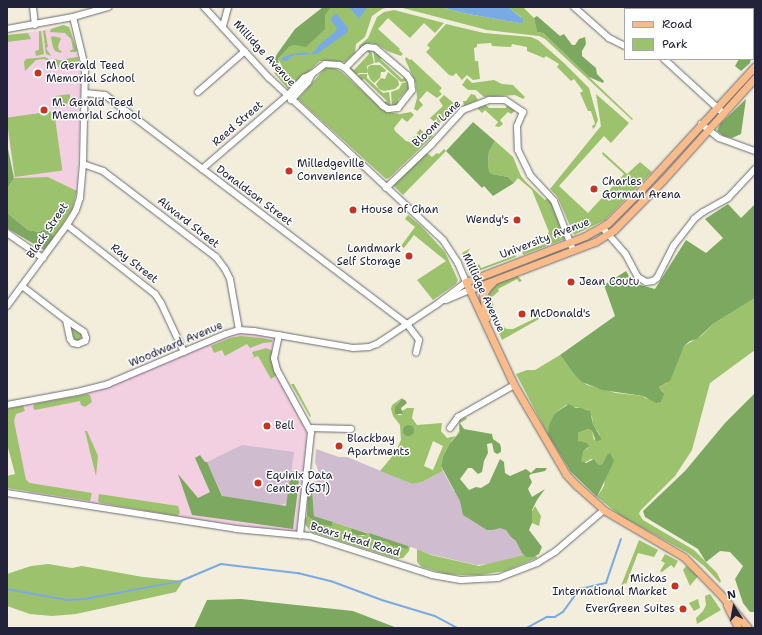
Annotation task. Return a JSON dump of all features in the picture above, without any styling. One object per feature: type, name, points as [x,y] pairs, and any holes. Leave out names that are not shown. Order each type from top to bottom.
[{"type":"main road","name":"University Avenue","points":[[466,282],[570,242],[602,227],[622,211],[755,66]]},
{"type":"main road","name":"University Avenue","points":[[469,290],[608,235],[624,221],[755,78]]},
{"type":"main road","points":[[492,339],[484,311],[483,298],[487,288],[497,279]]},
{"type":"main road","name":"Millidge Avenue","points":[[466,282],[514,385],[562,470],[576,486],[604,510],[684,557],[722,596],[748,628]]},
{"type":"main road","name":"Millidge Avenue","points":[[722,596],[738,628]]},
{"type":"street","points":[[32,7],[35,25]]},
{"type":"street","points":[[7,29],[73,17],[109,7]]},
{"type":"street","name":"Millidge Avenue","points":[[204,7],[289,98],[443,240],[458,263],[466,282]]},
{"type":"street","points":[[223,26],[228,7]]},
{"type":"street","points":[[574,7],[609,38],[624,46]]},
{"type":"street","name":"Black Street","points":[[8,306],[67,225],[79,204],[83,164],[85,61],[73,17]]},
{"type":"street","points":[[367,47],[375,48],[410,78],[412,90],[400,106],[395,109],[385,108],[345,68],[367,47]]},
{"type":"street","points":[[198,92],[245,51]]},
{"type":"street","points":[[665,60],[723,113]]},
{"type":"street","name":"Reed Street","points":[[202,169],[289,98],[304,78],[325,64],[339,65],[345,68]]},
{"type":"street","name":"Donaldson Street","points":[[85,93],[96,93],[105,96],[407,324],[419,340],[416,353]]},
{"type":"street","name":"Bloom Lane","points":[[386,188],[431,145],[463,110],[489,100],[505,100],[523,112],[518,126],[518,150],[530,175],[554,201],[573,250]]},
{"type":"street","points":[[701,124],[723,139],[755,151]]},
{"type":"street","name":"Alward Street","points":[[83,164],[103,171],[216,257],[230,279],[239,330]]},
{"type":"street","points":[[602,227],[625,253],[638,277],[646,282],[653,282],[657,278],[674,245],[694,219],[703,212],[725,201],[755,169]]},
{"type":"street","name":"Ray Street","points":[[67,225],[155,294],[184,352]]},
{"type":"street","points":[[7,233],[43,258]]},
{"type":"street","name":"Woodward Avenue","points":[[7,405],[77,392],[108,384],[226,334],[239,330],[362,348],[377,344],[438,304],[466,282]]},
{"type":"street","points":[[22,286],[66,320]]},
{"type":"street","name":"Woodward Avenue","points":[[438,304],[469,290]]},
{"type":"street","points":[[279,335],[275,364],[310,428],[311,437],[300,535]]},
{"type":"street","points":[[450,428],[458,417],[514,385]]},
{"type":"street","points":[[310,428],[351,428]]},
{"type":"street","name":"Boars Head Road","points":[[7,493],[236,529],[300,535],[334,542],[432,575],[461,580],[484,580],[509,575],[537,563],[556,551],[604,510]]},
{"type":"shaded area","name":"M. Gerald Teed Memorial School","points":[[65,25],[69,27],[80,65],[81,92],[77,191],[48,177],[14,178],[7,129],[7,35],[39,31]]},
{"type":"shaded area","points":[[233,331],[279,335],[275,364],[310,428],[300,535],[249,531],[29,496],[10,405],[93,389]]},
{"type":"shaded area","points":[[242,445],[294,452],[287,503],[233,518],[207,462]]},
{"type":"shaded area","points":[[316,449],[339,457],[347,457],[413,484],[422,482],[443,471],[454,491],[480,493],[529,554],[491,564],[476,565],[429,554],[314,516],[312,482],[317,481],[318,470],[315,462]]},
{"type":"green space","points":[[323,7],[331,7],[325,15],[325,29],[306,47],[295,45],[289,47],[278,59],[279,63],[274,67],[272,66],[277,54],[295,29]]},
{"type":"green space","points":[[331,7],[389,7],[382,9],[372,16],[365,37],[356,44],[355,53],[345,62],[320,61],[291,89],[287,88],[274,73],[282,66],[278,59],[289,47],[295,45]]},
{"type":"green space","points":[[399,7],[441,7],[463,13],[519,23],[521,17],[508,7],[523,7],[534,18],[537,32],[543,33],[633,119],[632,120],[545,39],[539,36],[487,30]]},
{"type":"green space","points":[[701,7],[747,7],[747,8]]},
{"type":"green space","points":[[394,10],[444,23],[435,33],[424,23],[410,38],[388,18],[378,29],[400,49],[399,50],[403,54],[401,56],[371,43],[359,49],[359,46],[368,38],[377,17],[384,12]]},
{"type":"green space","points":[[537,16],[560,36],[564,34],[572,45],[575,45],[579,39],[585,37],[586,44],[582,51],[582,56],[596,68],[597,74],[604,81],[603,83],[589,77],[543,33],[537,32],[534,18]]},
{"type":"green space","points":[[446,24],[484,33],[531,37],[538,40],[589,88],[598,120],[595,127],[593,129],[592,126],[595,124],[591,111],[588,111],[580,93],[583,91],[574,79],[571,81],[557,67],[559,64],[546,56],[544,58],[527,51],[527,47],[512,44],[511,47],[492,46],[491,43],[477,44],[477,47],[474,48],[475,61],[478,61],[480,79],[473,80],[467,75],[462,80],[456,73],[453,76],[449,75],[426,52],[430,48],[427,45]]},
{"type":"green space","points":[[63,25],[69,27],[77,50],[76,52],[70,52],[70,49],[71,51],[73,49],[71,39],[65,33],[50,32],[51,29]]},
{"type":"green space","points":[[45,30],[48,47],[46,48],[51,56],[46,54],[43,31]]},
{"type":"green space","points":[[39,31],[41,31],[44,54],[36,56],[35,51],[39,50]]},
{"type":"green space","points":[[28,33],[31,39],[7,42],[7,35]]},
{"type":"green space","points":[[52,36],[61,38],[58,46],[59,50],[61,51],[62,49],[61,53],[55,51],[51,38]]},
{"type":"green space","points":[[371,49],[374,63],[367,66],[367,73],[359,73],[355,76],[350,69],[351,68],[354,70],[369,54],[367,50]]},
{"type":"green space","points":[[373,50],[384,56],[380,59],[402,79],[407,77],[408,81],[401,82],[379,62],[375,63]]},
{"type":"green space","points":[[45,57],[52,61],[56,68],[54,68],[50,61],[43,59],[36,60],[25,71],[24,62],[26,59]]},
{"type":"green space","points":[[78,57],[79,65],[59,68],[54,59],[64,61],[65,59]]},
{"type":"green space","points":[[406,57],[410,60],[411,59],[442,88],[439,91],[442,94],[437,98],[427,91],[419,100],[423,105],[417,111],[414,109],[417,98],[416,84],[405,59]]},
{"type":"green space","points":[[738,60],[751,60],[750,63],[741,71],[735,66]]},
{"type":"green space","points":[[371,65],[380,65],[386,70],[385,72],[381,72],[380,78],[374,83],[370,79],[367,71],[368,67]]},
{"type":"green space","points":[[325,68],[334,68],[342,72],[384,111],[400,114],[411,112],[414,115],[407,122],[402,118],[394,128],[395,131],[406,141],[410,142],[420,129],[428,136],[430,133],[433,136],[389,178],[386,179],[298,99]]},
{"type":"green space","points":[[388,72],[398,80],[399,85],[395,89],[384,91],[379,89],[376,84],[381,78],[385,79]]},
{"type":"green space","points":[[360,74],[367,74],[367,78],[383,93],[389,92],[391,107],[383,103],[387,101],[364,79],[360,81],[356,77]]},
{"type":"green space","points":[[467,78],[472,83],[494,80],[502,84],[513,85],[525,97],[523,99],[515,95],[484,97],[476,90],[468,90],[462,85]]},
{"type":"green space","points":[[409,82],[409,88],[398,100],[398,103],[392,107],[391,92],[399,89],[402,83]]},
{"type":"green space","points":[[70,94],[70,101],[65,105],[56,108],[53,99],[55,96]]},
{"type":"green space","points":[[471,94],[475,95],[478,100],[464,106],[463,101],[466,101]]},
{"type":"green space","points":[[596,94],[629,123],[611,143],[604,136],[559,186],[588,213],[624,174],[602,154],[603,152],[627,174],[640,162],[652,172],[605,220],[574,235],[557,196],[550,189],[601,126]]},
{"type":"green space","points":[[444,95],[456,105],[438,125],[430,118],[443,106],[439,100]]},
{"type":"green space","points":[[746,99],[741,134],[732,138],[724,136],[717,131],[720,124]]},
{"type":"green space","points":[[507,104],[515,111],[511,114],[508,112],[500,120],[503,124],[499,127],[495,126],[498,122],[485,110],[482,113],[478,109],[478,106],[486,105],[489,108],[506,108]]},
{"type":"green space","points":[[54,111],[62,170],[15,177],[7,118]]},
{"type":"green space","points":[[473,122],[495,141],[489,151],[489,171],[492,174],[508,177],[514,183],[493,196],[484,186],[482,188],[446,151]]},
{"type":"green space","points":[[495,141],[513,157],[521,176],[526,182],[545,200],[549,198],[551,200],[565,239],[523,255],[522,248],[526,251],[547,243],[548,241],[545,238],[549,232],[532,190],[518,178],[514,183],[508,177],[492,174],[489,171],[489,151]]},
{"type":"green space","points":[[7,144],[14,178],[7,189]]},
{"type":"green space","points":[[444,149],[446,151],[403,195],[393,185],[404,172],[427,153],[432,157],[437,153],[439,154]]},
{"type":"green space","points":[[48,177],[77,191],[72,210],[54,237],[47,228],[39,232],[28,230],[7,213],[7,189],[14,178]]},
{"type":"green space","points":[[728,204],[741,218],[755,204],[755,298],[713,324],[697,339],[690,341],[684,346],[670,381],[659,387],[664,394],[661,402],[656,403],[643,396],[602,390],[582,382],[573,373],[560,355],[615,316],[604,285],[626,271],[633,283],[655,289],[686,240],[706,253],[723,238],[705,219]]},
{"type":"green space","points":[[7,213],[28,230],[39,232],[47,228],[54,237],[44,250],[7,228]]},
{"type":"green space","points":[[408,215],[421,226],[445,252],[458,280],[456,284],[433,300],[417,280],[446,261],[414,235],[404,248],[401,246],[415,227],[405,219]]},
{"type":"green space","points":[[471,248],[468,251],[476,266],[479,264],[481,268],[513,256],[513,251],[516,257],[473,273],[470,271],[462,253]]},
{"type":"green space","points":[[562,248],[562,251],[538,260],[529,261]]},
{"type":"green space","points":[[516,274],[522,281],[519,282],[517,279],[498,289],[499,291],[491,298],[500,325],[507,329],[513,329],[538,317],[539,319],[502,340],[486,305],[485,296],[491,285]]},
{"type":"green space","points":[[755,298],[755,350],[710,383],[692,450],[675,476],[640,511],[639,514],[643,520],[694,550],[717,573],[721,581],[720,583],[705,567],[688,553],[621,516],[597,497],[604,486],[607,455],[602,464],[599,465],[595,460],[591,459],[584,463],[581,461],[583,452],[588,448],[587,443],[580,443],[577,439],[578,433],[588,429],[592,431],[594,440],[600,435],[593,424],[592,417],[588,410],[566,405],[555,413],[548,435],[516,374],[527,370],[535,370],[560,355],[573,373],[587,385],[616,393],[643,396],[645,398],[661,402],[663,392],[659,387],[667,383],[684,346],[701,336],[713,324]]},
{"type":"green space","points":[[70,325],[82,334],[80,340],[76,341],[74,338]]},
{"type":"green space","points":[[241,336],[272,340],[273,342],[263,343],[250,348],[247,344],[225,356],[222,350],[214,353],[211,346],[230,338]]},
{"type":"green space","points":[[266,348],[273,351],[277,375],[271,379],[258,356],[248,360],[254,357],[252,352]]},
{"type":"green space","points":[[291,384],[294,384],[311,416],[310,417]]},
{"type":"green space","points":[[755,393],[755,612],[750,612],[743,603],[735,579],[743,566],[730,552],[720,551],[706,562],[698,549],[645,517],[643,511],[685,471],[725,423]]},
{"type":"green space","points":[[88,394],[90,395],[92,402],[85,407],[81,405],[80,401],[35,410],[33,408],[34,404]]},
{"type":"green space","points":[[402,398],[403,399],[398,403],[398,415],[402,415],[402,411],[407,408],[414,408],[412,418],[417,425],[442,423],[441,431],[447,438],[456,436],[451,441],[443,456],[441,466],[443,471],[422,482],[413,484],[380,471],[395,453],[401,440],[400,425],[393,416],[391,409],[392,405]],"holes":[[[433,441],[443,446],[433,470],[424,466]]]},
{"type":"green space","points":[[402,399],[407,403],[401,408],[403,414],[395,414],[395,407]]},
{"type":"green space","points":[[569,404],[576,408],[590,411],[593,424],[601,438],[601,440],[596,441],[592,431],[588,429],[578,433],[578,441],[587,443],[589,446],[583,452],[581,461],[586,463],[594,459],[599,465],[602,464],[607,455],[610,453],[614,461],[597,497],[571,472],[548,435],[549,425],[555,413]]},
{"type":"green space","points":[[23,406],[25,411],[16,414],[14,421],[26,480],[30,483],[92,493],[90,501],[7,488],[7,476],[15,474],[7,444],[7,409]]},
{"type":"green space","points":[[465,417],[467,419],[460,423],[460,432],[456,436],[459,431],[459,421]]},
{"type":"green space","points":[[460,423],[464,429],[492,434],[493,439],[500,444],[501,448],[501,452],[497,454],[494,452],[492,443],[487,444],[488,453],[484,461],[482,472],[478,474],[472,468],[468,468],[460,479],[469,490],[476,487],[481,488],[489,483],[500,459],[504,462],[505,473],[510,476],[526,469],[531,473],[536,468],[547,468],[545,471],[531,474],[529,476],[532,482],[528,489],[532,497],[545,489],[532,510],[532,523],[529,530],[542,547],[539,554],[533,557],[526,557],[522,553],[516,541],[506,530],[500,528],[487,530],[463,515],[460,501],[441,466],[443,456],[450,443],[460,432]]},
{"type":"green space","points":[[406,425],[410,425],[412,426],[412,434],[406,435],[403,432],[403,428]]},
{"type":"green space","points":[[85,431],[87,431],[98,456],[96,476]]},
{"type":"green space","points":[[200,455],[205,462],[207,462],[222,496],[286,506],[291,471],[300,472],[293,529],[192,515],[178,474],[198,498],[210,492],[195,458]]},
{"type":"green space","points":[[312,488],[314,516],[333,522],[332,526],[318,524],[307,516],[308,489]]},
{"type":"green space","points":[[99,494],[178,506],[180,513],[177,516],[101,503],[98,501]]},
{"type":"green space","points":[[535,506],[541,516],[539,526],[532,523],[531,513]]},
{"type":"green space","points":[[307,516],[318,524],[333,524],[333,522],[351,528],[358,535],[364,536],[366,533],[369,533],[371,539],[387,542],[392,546],[406,549],[410,546],[409,551],[403,558],[397,559],[311,532],[304,520]]},
{"type":"green space","points":[[351,528],[366,533],[366,535],[357,535],[352,533]]},
{"type":"green space","points":[[369,533],[408,546],[408,548],[406,549],[392,546],[387,542],[371,539]]},
{"type":"green space","points":[[639,540],[658,550],[654,557],[638,553],[626,584],[624,583],[619,597],[617,596]]},
{"type":"green space","points":[[417,549],[431,555],[479,566],[524,555],[526,557],[536,555],[537,558],[505,571],[480,575],[446,574],[422,567],[417,562]]},
{"type":"green space","points":[[665,554],[678,561],[674,568],[671,565],[662,572],[660,571],[665,563],[661,561]]},
{"type":"green space","points":[[48,564],[72,568],[82,566],[143,577],[183,581],[176,592],[76,614],[52,616],[30,614],[7,606],[7,574],[31,566]]},
{"type":"green space","points":[[686,566],[698,576],[690,586],[683,570]]},
{"type":"green space","points":[[710,594],[721,610],[697,624],[696,618],[703,611],[706,605],[705,596]]},
{"type":"green space","points":[[241,599],[353,611],[397,628],[194,628],[207,600]]},
{"type":"green space","points":[[698,599],[700,608],[694,611],[689,603]]},
{"type":"water","points":[[349,7],[367,7],[359,19]]},
{"type":"water","points":[[441,7],[508,7],[523,19],[523,22],[519,23],[463,13]]},
{"type":"water","points":[[337,14],[348,28],[348,32],[317,54],[294,55],[286,61],[283,61],[282,58],[291,54],[307,52],[310,54],[315,51],[319,45],[336,31],[337,28],[330,19]]},
{"type":"waterway","points":[[527,628],[547,617],[555,617],[563,612],[580,589],[606,583],[621,539]]},
{"type":"waterway","points":[[7,589],[67,600],[85,599],[181,581],[221,564],[298,573],[331,581],[382,600],[435,616],[458,628]]},
{"type":"place","name":"M Gerald Teed Memorial School","points":[[38,73]]},
{"type":"place","name":"M. Gerald Teed Memorial School","points":[[44,110]]},
{"type":"place","name":"Milledgeville Convenience","points":[[289,171]]},
{"type":"place","name":"Charles Gorman Arena","points":[[594,189]]},
{"type":"place","name":"House of Chan","points":[[353,210]]},
{"type":"place","name":"Wendy's","points":[[517,220]]},
{"type":"place","name":"Landmark Self Storage","points":[[409,256]]},
{"type":"place","name":"Jean Coutu","points":[[571,282]]},
{"type":"place","name":"McDonald's","points":[[522,314]]},
{"type":"place","name":"Bell","points":[[267,426]]},
{"type":"place","name":"Blackbay Apartments","points":[[339,446]]},
{"type":"place","name":"Equinix Data Center (SJ1)","points":[[258,483]]},
{"type":"place","name":"Mickas International Market","points":[[675,586]]},
{"type":"place","name":"EverGreen Suites","points":[[683,609]]}]
